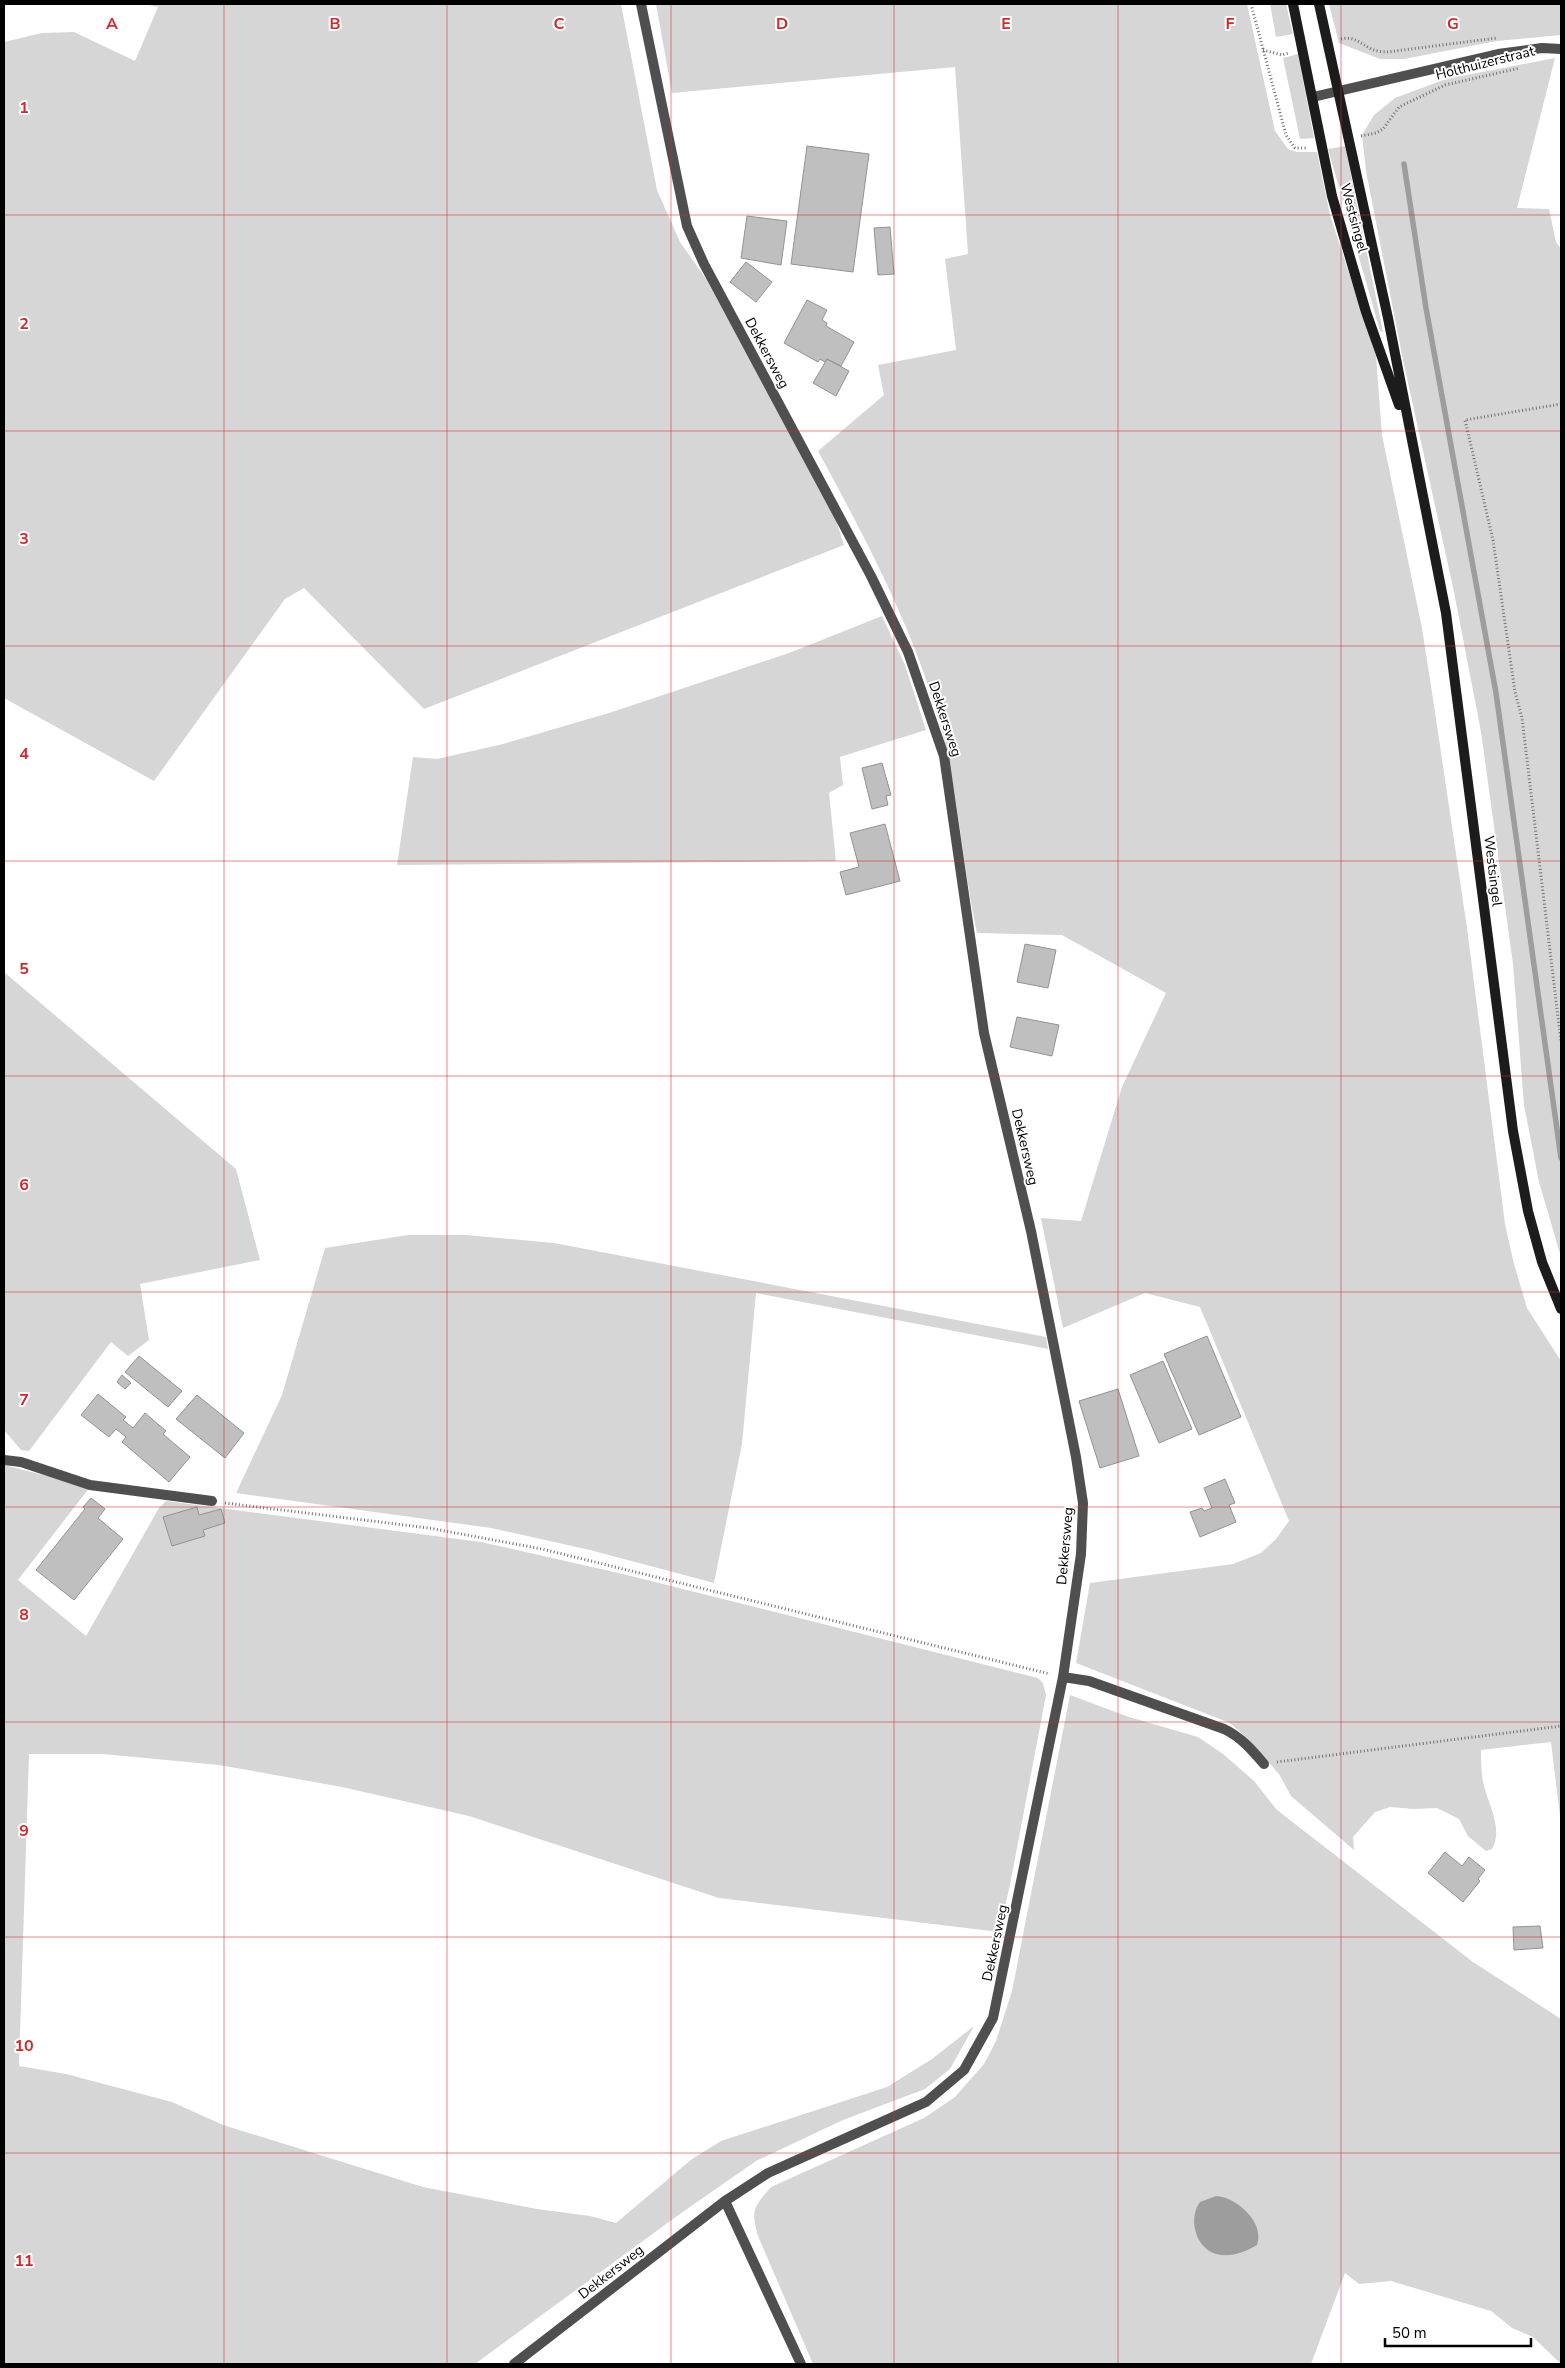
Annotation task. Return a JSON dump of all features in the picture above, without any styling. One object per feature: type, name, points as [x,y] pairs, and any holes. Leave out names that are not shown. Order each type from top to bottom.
[{"type":"main road","name":"Westsingel","points":[[1293,4],[1332,196],[1366,312],[1410,434]]},
{"type":"main road","name":"Westsingel","points":[[1319,4],[1340,90],[1388,318],[1446,613],[1513,1131],[1528,1211],[1542,1262],[1561,1309]]},
{"type":"street","name":"Dekkersweg","points":[[514,2364],[725,2201],[768,2173],[926,2102],[964,2070],[993,2018],[1063,1677],[1081,1554],[1083,1503],[1031,1232],[984,1033],[944,756],[908,652],[871,576],[704,264],[687,226],[641,4]]},
{"type":"street","name":"Holthuizerstraat","points":[[1313,97],[1498,54],[1542,48],[1561,49]]},
{"type":"street","points":[[4,1460],[21,1462],[90,1485],[212,1501]]},
{"type":"street","points":[[1063,1677],[1090,1681],[1224,1729],[1234,1734],[1247,1745],[1264,1764]]},
{"type":"street","points":[[725,2201],[801,2364]]},
{"type":"path","points":[[1251,4],[1286,135],[1295,148],[1322,145]]},
{"type":"path","name":"Holthuizerstraat","points":[[1328,42],[1348,37],[1362,42],[1373,50],[1388,52],[1493,37],[1503,39]]},
{"type":"path","points":[[1263,50],[1282,55],[1302,49]]},
{"type":"path","name":"Holthuizerstraat","points":[[1350,139],[1376,133],[1383,129],[1399,107],[1445,85],[1529,66]]},
{"type":"path","points":[[1561,404],[1465,420],[1493,540],[1515,692],[1522,718],[1561,1042]]},
{"type":"path","points":[[212,1501],[429,1528],[542,1549],[1063,1677]]},
{"type":"path","points":[[1264,1764],[1561,1726]]},
{"type":"shaded area","points":[[144,4],[621,4],[657,190],[680,242],[706,279],[835,517],[844,545],[424,709],[304,588],[285,599],[154,781],[4,698],[4,42],[42,33],[74,32],[135,61],[158,7]]},
{"type":"shaded area","points":[[656,4],[1247,4],[1275,131],[1288,149],[1297,152],[1317,152],[1330,215],[1376,356],[1382,435],[1422,628],[1435,712],[1467,928],[1505,1224],[1527,1308],[1561,1361],[1561,1824],[1551,1742],[1481,1750],[1483,1781],[1494,1815],[1496,1833],[1492,1849],[1486,1851],[1468,1836],[1459,1819],[1437,1808],[1390,1807],[1375,1812],[1353,1837],[1354,1850],[1291,1796],[1279,1774],[1248,1739],[1230,1723],[1076,1663],[1090,1583],[1233,1564],[1261,1553],[1276,1539],[1289,1521],[1200,1307],[1145,1293],[1063,1328],[1041,1218],[1081,1221],[1122,1087],[1166,993],[1062,935],[977,933],[948,760],[932,698],[905,625],[889,589],[855,519],[818,451],[884,395],[878,365],[956,350],[945,259],[968,254],[955,67],[672,93]]},
{"type":"shaded area","points":[[1270,4],[1286,4],[1293,34],[1276,37]]},
{"type":"shaded area","points":[[1329,4],[1561,4],[1561,35],[1497,41],[1404,59],[1380,59],[1339,43]]},
{"type":"shaded area","points":[[1298,54],[1314,138],[1300,139],[1283,58]]},
{"type":"shaded area","points":[[1555,58],[1517,208],[1549,209],[1556,242],[1561,249],[1561,1257],[1539,1182],[1524,1105],[1513,964],[1481,732],[1454,592],[1403,360],[1366,171],[1362,135],[1374,115],[1395,98],[1446,79]]},
{"type":"shaded area","points":[[1345,146],[1383,332],[1380,331],[1328,149]]},
{"type":"shaded area","points":[[882,616],[905,665],[926,730],[840,757],[843,785],[829,793],[836,861],[397,865],[413,757],[437,759],[503,744],[609,713],[789,653]]},
{"type":"shaded area","points":[[4,972],[236,1169],[260,1260],[140,1284],[149,1340],[128,1356],[111,1342],[29,1451],[21,1450],[4,1430]]},
{"type":"shaded area","points":[[408,1235],[466,1235],[554,1243],[1046,1337],[1048,1349],[756,1293],[742,1444],[714,1583],[590,1550],[491,1528],[236,1493],[282,1395],[325,1248]]},
{"type":"shaded area","points":[[4,1465],[90,1487],[18,1580],[86,1636],[159,1508],[166,1501],[481,1542],[623,1574],[1038,1678],[1043,1683],[1046,1695],[1010,1885],[999,1932],[719,1898],[469,1816],[342,1787],[219,1765],[103,1754],[29,1754],[19,2066],[66,2074],[172,2102],[223,2125],[423,2187],[537,2209],[590,2216],[616,2223],[692,2159],[721,2141],[887,2087],[932,2059],[974,2026],[950,2069],[925,2089],[843,2120],[756,2161],[677,2216],[475,2364],[4,2364]]},
{"type":"shaded area","points":[[1070,1695],[1129,1717],[1198,1737],[1223,1754],[1254,1781],[1277,1810],[1473,1962],[1561,2019],[1561,2364],[1533,2337],[1512,2328],[1491,2311],[1391,2281],[1359,2284],[1345,2273],[1311,2364],[813,2364],[758,2236],[754,2215],[755,2210],[760,2200],[771,2187],[924,2118],[955,2097],[984,2064],[996,2041],[1012,1991]]},
{"type":"shaded area","points":[[1216,2196],[1224,2197],[1240,2206],[1253,2220],[1257,2228],[1257,2245],[1232,2255],[1216,2254],[1203,2246],[1196,2232],[1194,2216],[1200,2202]]},
{"type":"building","points":[[807,146],[869,154],[853,272],[791,264]]},
{"type":"building","points":[[747,216],[787,221],[781,265],[741,258]]},
{"type":"building","points":[[890,227],[894,274],[878,275],[874,228]]},
{"type":"building","points":[[746,262],[772,282],[756,302],[730,282]]},
{"type":"building","points":[[807,300],[827,310],[822,320],[827,323],[826,326],[854,342],[841,366],[827,359],[825,362],[820,359],[818,362],[784,343]]},
{"type":"building","points":[[827,359],[849,371],[836,396],[813,383]]},
{"type":"building","points":[[882,763],[891,795],[886,796],[888,805],[872,809],[862,768]]},
{"type":"building","points":[[885,824],[900,881],[846,895],[840,872],[859,867],[850,833]]},
{"type":"building","points":[[1025,944],[1056,950],[1048,988],[1017,982]]},
{"type":"building","points":[[1017,1017],[1059,1025],[1052,1056],[1010,1047]]},
{"type":"building","points":[[1207,1336],[1241,1417],[1199,1435],[1164,1354]]},
{"type":"building","points":[[139,1356],[182,1391],[168,1407],[125,1372]]},
{"type":"building","points":[[1163,1361],[1192,1429],[1159,1443],[1130,1375]]},
{"type":"building","points":[[122,1375],[131,1383],[125,1389],[117,1382]]},
{"type":"building","points":[[1118,1389],[1139,1456],[1100,1468],[1079,1401]]},
{"type":"building","points":[[98,1394],[126,1417],[123,1420],[133,1428],[145,1413],[166,1431],[163,1434],[190,1457],[169,1482],[122,1442],[126,1437],[116,1429],[109,1437],[81,1415]]},
{"type":"building","points":[[197,1395],[244,1433],[225,1458],[176,1419]]},
{"type":"building","points":[[1225,1479],[1235,1503],[1229,1505],[1236,1522],[1200,1537],[1190,1512],[1202,1508],[1204,1511],[1212,1508],[1204,1488]]},
{"type":"building","points":[[91,1498],[105,1509],[98,1518],[123,1539],[74,1600],[36,1570],[85,1509],[83,1507]]},
{"type":"building","points":[[197,1507],[199,1515],[221,1509],[225,1523],[203,1530],[205,1536],[172,1546],[163,1517]]},
{"type":"building","points":[[1445,1852],[1462,1866],[1469,1857],[1485,1870],[1478,1879],[1480,1881],[1463,1902],[1428,1873]]},
{"type":"building","points":[[1540,1926],[1543,1948],[1514,1950],[1513,1927]]},
{"type":"waterway","points":[[1404,164],[1426,308],[1496,693],[1561,1158]]}]
